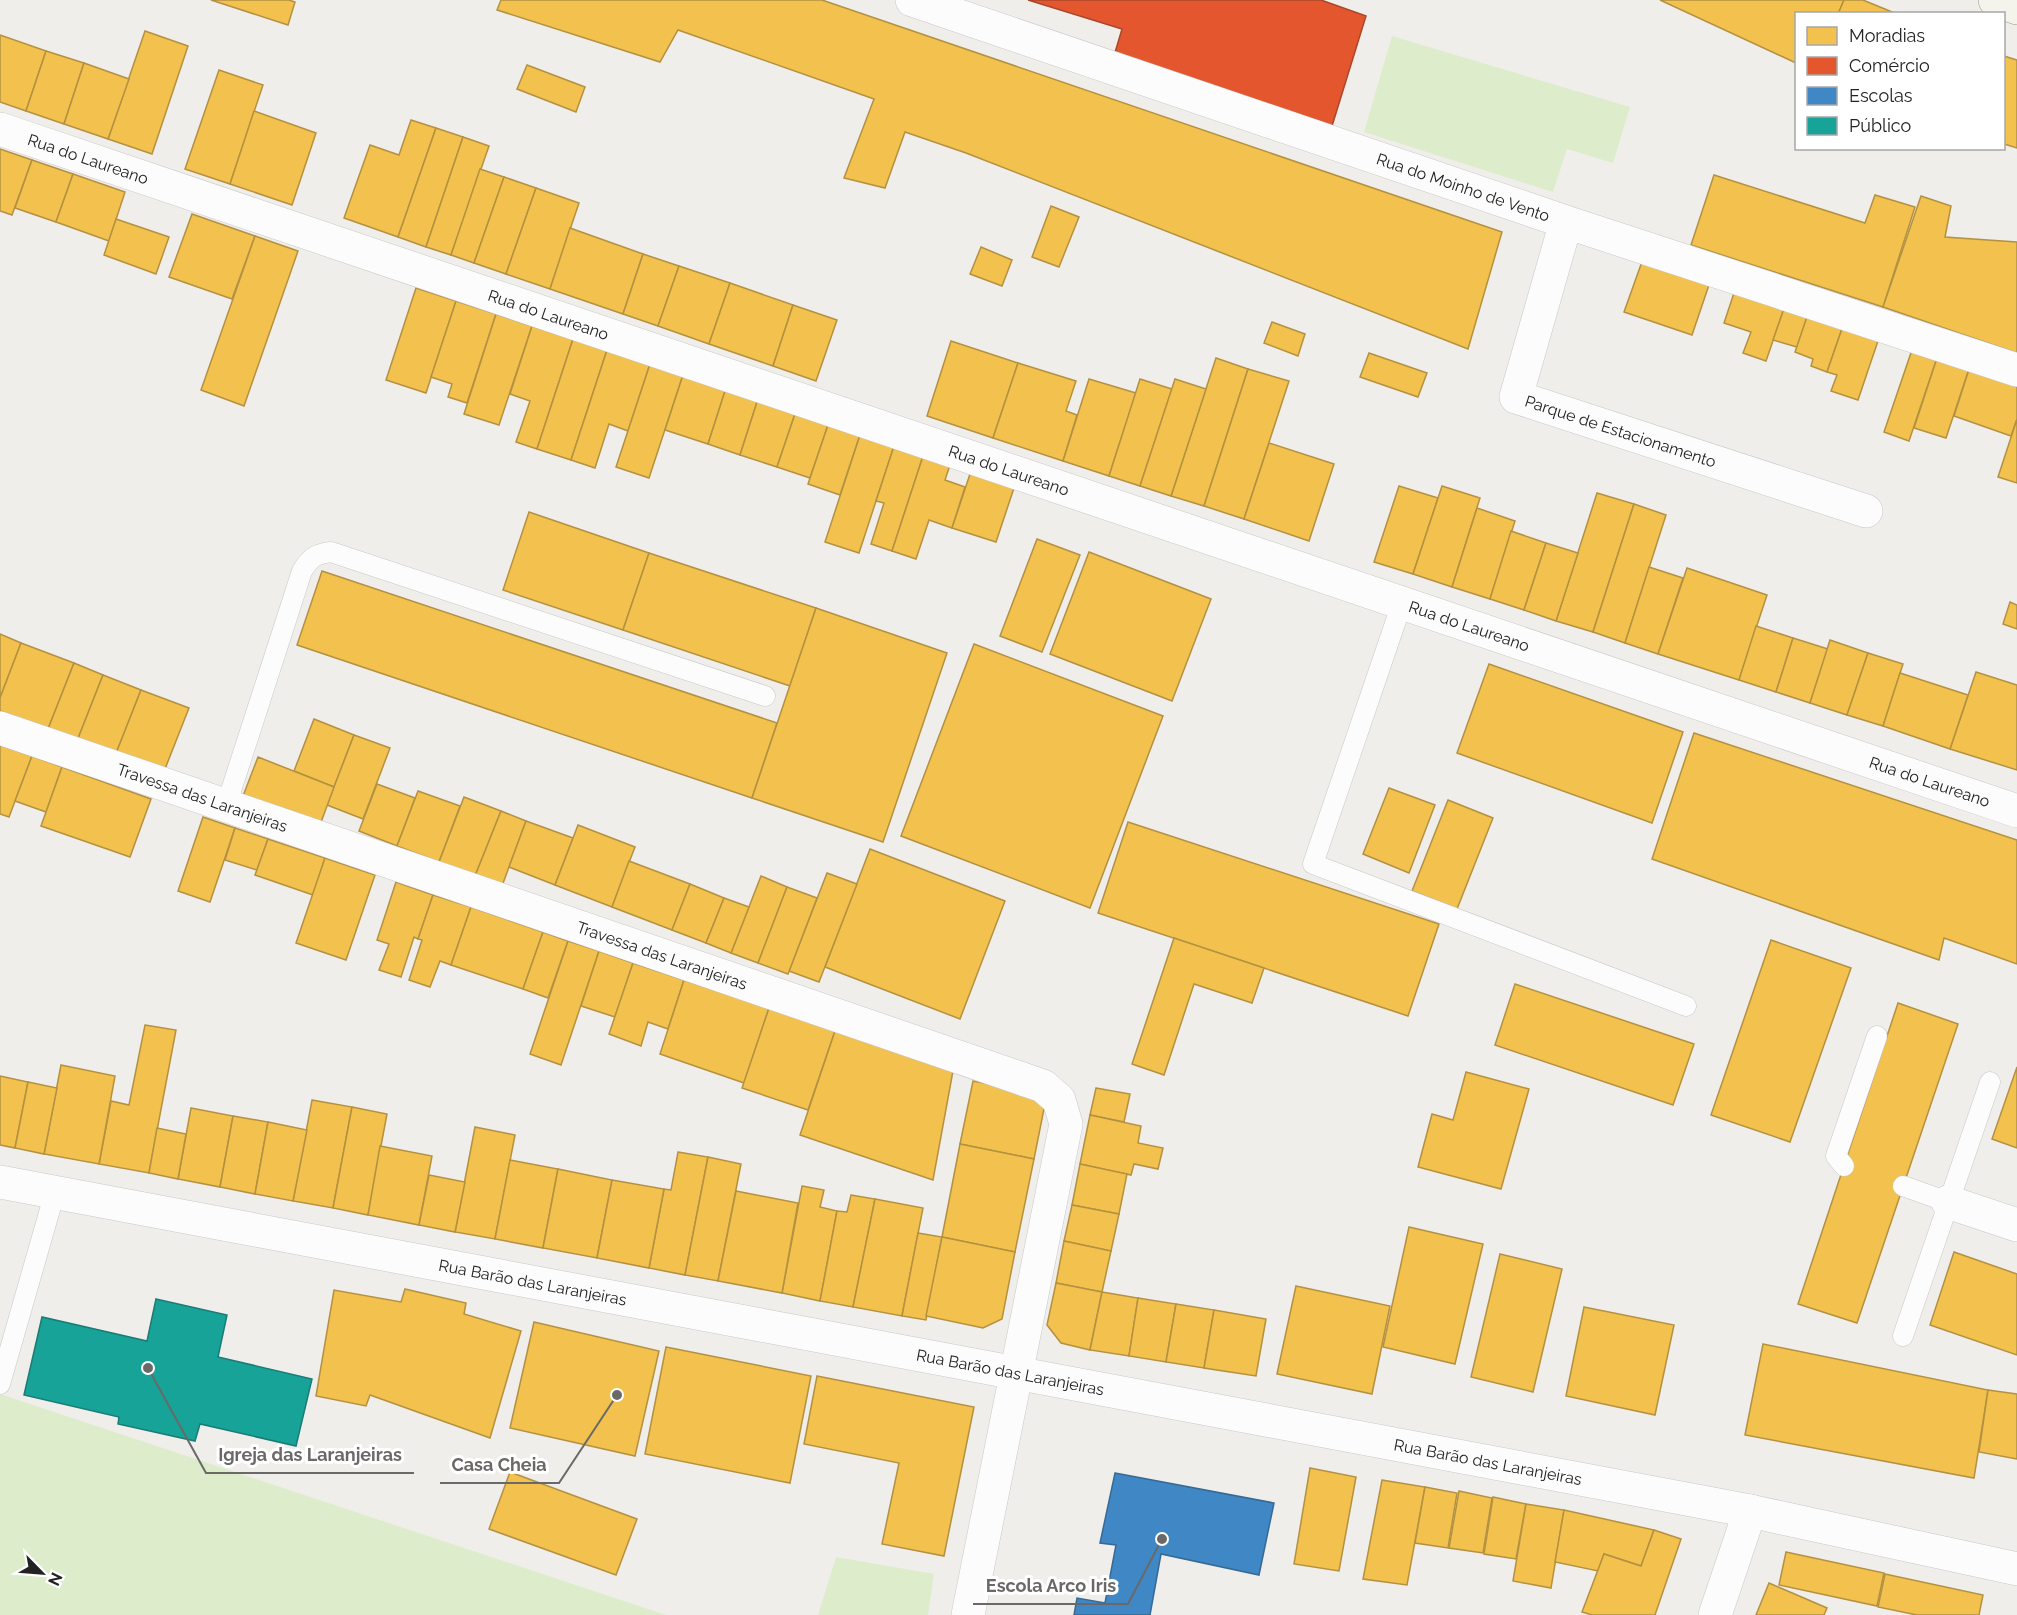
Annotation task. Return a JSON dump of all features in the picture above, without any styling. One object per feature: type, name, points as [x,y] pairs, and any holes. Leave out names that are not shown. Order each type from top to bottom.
[{"type":"main road","points":[[1995,0],[2017,8]]},
{"type":"street","name":"Rua do Moinho de Vento","points":[[912,0],[1566,222],[2017,370]]},
{"type":"street","name":"Rua do Laureano","points":[[0,129],[2017,811]]},
{"type":"street","name":"Parque de Estacionamento","points":[[1566,222],[1516,397],[1866,511]]},
{"type":"street","name":"Travessa das Laranjeiras","points":[[0,728],[1043,1086],[1059,1100],[1066,1124],[968,1615]]},
{"type":"street","name":"Rua Barão das Laranjeiras","points":[[0,1182],[1750,1511],[2017,1569]]},
{"type":"street","points":[[1948,1202],[2017,1225]]},
{"type":"street","points":[[1715,1615],[1750,1511]]},
{"type":"lane","points":[[226,806],[302,571],[309,559],[320,553],[331,552],[765,696]]},
{"type":"lane","points":[[1402,603],[1313,864],[1686,1006]]},
{"type":"lane","points":[[1844,1166],[1836,1156],[1877,1036]]},
{"type":"lane","points":[[1903,1336],[1990,1082]]},
{"type":"lane","points":[[1903,1186],[1948,1202]]},
{"type":"lane","points":[[0,1384],[55,1192]]},
{"type":"green space","points":[[1392,36],[1630,107],[1613,163],[1567,149],[1553,192],[1364,132]]},
{"type":"green space","points":[[0,1394],[666,1615],[0,1615]]},
{"type":"green space","points":[[836,1557],[934,1574],[928,1615],[818,1615]]},
{"type":"building: Moradias","points":[[211,0],[289,0],[295,2],[288,25]]},
{"type":"building: Moradias","points":[[501,0],[822,0],[1502,232],[1468,349],[966,153],[905,132],[885,188],[844,178],[874,99],[678,30],[660,62],[497,10]]},
{"type":"building: Moradias","points":[[1660,0],[1844,0],[1839,12],[1795,12],[1795,63]]},
{"type":"building: Moradias","points":[[1844,0],[1863,0],[1892,12],[1839,12]]},
{"type":"building: Moradias","points":[[145,31],[188,46],[152,154],[108,139]]},
{"type":"building: Moradias","points":[[0,35],[46,51],[26,111],[0,102]]},
{"type":"building: Moradias","points":[[46,51],[84,63],[64,124],[26,111]]},
{"type":"building: Moradias","points":[[2005,56],[2017,60],[2017,148],[2005,144]]},
{"type":"building: Moradias","points":[[84,63],[129,79],[108,139],[64,124]]},
{"type":"building: Moradias","points":[[527,65],[585,87],[576,112],[517,89]]},
{"type":"building: Moradias","points":[[219,70],[263,85],[230,184],[185,169]]},
{"type":"building: Moradias","points":[[254,111],[316,133],[292,205],[230,184]]},
{"type":"building: Moradias","points":[[411,120],[436,128],[398,237],[344,218],[370,145],[399,155]]},
{"type":"building: Moradias","points":[[436,128],[463,137],[426,247],[398,237]]},
{"type":"building: Moradias","points":[[463,137],[489,146],[451,255],[426,247]]},
{"type":"building: Moradias","points":[[0,149],[32,160],[12,215],[0,211]]},
{"type":"building: Moradias","points":[[32,160],[73,174],[56,222],[15,208]]},
{"type":"building: Moradias","points":[[480,169],[504,177],[474,263],[451,255]]},
{"type":"building: Moradias","points":[[73,174],[125,192],[109,241],[56,222]]},
{"type":"building: Moradias","points":[[1714,175],[1865,223],[1875,195],[1915,207],[1883,307],[1691,245]]},
{"type":"building: Moradias","points":[[504,177],[536,188],[506,274],[474,263]]},
{"type":"building: Moradias","points":[[536,188],[579,203],[550,289],[506,274]]},
{"type":"building: Moradias","points":[[1921,196],[1951,206],[1945,237],[2017,242],[2017,353],[1883,307]]},
{"type":"building: Moradias","points":[[1051,206],[1079,217],[1059,267],[1032,257]]},
{"type":"building: Moradias","points":[[192,214],[255,236],[232,299],[169,277]]},
{"type":"building: Moradias","points":[[116,219],[169,237],[156,274],[104,255]]},
{"type":"building: Moradias","points":[[570,228],[643,254],[623,314],[550,289]]},
{"type":"building: Moradias","points":[[255,236],[298,251],[244,406],[201,390]]},
{"type":"building: Moradias","points":[[981,247],[1012,260],[1002,286],[970,274]]},
{"type":"building: Moradias","points":[[643,254],[679,266],[658,326],[623,314]]},
{"type":"building: Moradias","points":[[1644,256],[1711,279],[1692,335],[1624,312]]},
{"type":"building: Moradias","points":[[679,266],[730,283],[709,344],[658,326]]},
{"type":"building: Moradias","points":[[730,283],[793,305],[773,366],[709,344]]},
{"type":"building: Moradias","points":[[1737,284],[1787,300],[1766,361],[1743,353],[1751,332],[1724,323]]},
{"type":"building: Moradias","points":[[416,288],[456,301],[426,393],[386,380]]},
{"type":"building: Moradias","points":[[1787,300],[1810,308],[1797,347],[1773,340]]},
{"type":"building: Moradias","points":[[456,301],[496,314],[467,403],[448,397],[452,384],[431,377]]},
{"type":"building: Moradias","points":[[793,305],[837,320],[816,381],[773,366]]},
{"type":"building: Moradias","points":[[1810,308],[1845,320],[1827,372],[1811,366],[1813,359],[1795,352]]},
{"type":"building: Moradias","points":[[496,314],[532,326],[499,425],[464,414]]},
{"type":"building: Moradias","points":[[1845,320],[1881,332],[1858,400],[1831,391],[1837,375],[1827,372]]},
{"type":"building: Moradias","points":[[1272,322],[1305,334],[1298,356],[1264,343]]},
{"type":"building: Moradias","points":[[532,326],[573,339],[537,449],[516,442],[530,401],[510,394]]},
{"type":"building: Moradias","points":[[573,339],[607,350],[571,460],[537,449]]},
{"type":"building: Moradias","points":[[951,341],[1018,363],[993,438],[927,416]]},
{"type":"building: Moradias","points":[[1915,341],[1940,349],[1909,441],[1884,432]]},
{"type":"building: Moradias","points":[[1940,349],[1972,360],[1946,438],[1914,428]]},
{"type":"building: Moradias","points":[[607,350],[650,364],[628,431],[609,424],[595,468],[571,460]]},
{"type":"building: Moradias","points":[[1369,353],[1427,373],[1418,397],[1360,377]]},
{"type":"building: Moradias","points":[[1216,358],[1248,369],[1204,506],[1171,496]]},
{"type":"building: Moradias","points":[[1972,360],[2017,375],[2017,419],[2011,436],[1954,416]]},
{"type":"building: Moradias","points":[[1018,363],[1076,381],[1066,411],[1077,415],[1063,461],[993,438]]},
{"type":"building: Moradias","points":[[650,364],[683,375],[649,478],[616,467]]},
{"type":"building: Moradias","points":[[1248,369],[1289,381],[1244,519],[1204,506]]},
{"type":"building: Moradias","points":[[683,375],[726,388],[708,444],[665,430]]},
{"type":"building: Moradias","points":[[1089,379],[1136,393],[1109,476],[1063,461]]},
{"type":"building: Moradias","points":[[1140,379],[1172,389],[1140,486],[1109,476]]},
{"type":"building: Moradias","points":[[1175,379],[1206,389],[1171,496],[1140,486]]},
{"type":"building: Moradias","points":[[726,388],[758,399],[740,455],[708,444]]},
{"type":"building: Moradias","points":[[758,399],[796,411],[777,467],[740,455]]},
{"type":"building: Moradias","points":[[796,411],[829,422],[810,478],[777,467]]},
{"type":"building: Moradias","points":[[2017,419],[2017,483],[1998,477]]},
{"type":"building: Moradias","points":[[829,422],[861,432],[840,495],[808,484]]},
{"type":"building: Moradias","points":[[861,432],[895,443],[859,553],[825,542]]},
{"type":"building: Moradias","points":[[895,443],[924,453],[892,551],[871,544],[884,503],[876,501]]},
{"type":"building: Moradias","points":[[1269,443],[1334,464],[1309,541],[1244,519]]},
{"type":"building: Moradias","points":[[924,453],[951,462],[945,480],[965,487],[952,528],[929,520],[916,559],[892,551]]},
{"type":"building: Moradias","points":[[971,471],[1015,485],[996,542],[952,528]]},
{"type":"building: Moradias","points":[[1399,486],[1438,498],[1413,574],[1374,562]]},
{"type":"building: Moradias","points":[[1442,486],[1480,498],[1452,587],[1413,574]]},
{"type":"building: Moradias","points":[[1597,493],[1634,504],[1593,632],[1556,621]]},
{"type":"building: Moradias","points":[[1634,504],[1666,515],[1625,643],[1593,632]]},
{"type":"building: Moradias","points":[[1477,508],[1515,521],[1490,599],[1452,587]]},
{"type":"building: Moradias","points":[[529,512],[649,553],[623,630],[503,590]]},
{"type":"building: Moradias","points":[[1511,531],[1546,543],[1524,610],[1490,599]]},
{"type":"building: Moradias","points":[[1037,539],[1080,555],[1042,652],[1000,636]]},
{"type":"building: Moradias","points":[[1546,543],[1578,553],[1556,621],[1524,610]]},
{"type":"building: Moradias","points":[[1089,552],[1211,599],[1172,701],[1050,654]]},
{"type":"building: Moradias","points":[[649,553],[816,608],[790,686],[623,630]]},
{"type":"building: Moradias","points":[[1649,567],[1683,578],[1658,654],[1625,643]]},
{"type":"building: Moradias","points":[[1687,568],[1767,595],[1739,680],[1658,654]]},
{"type":"building: Moradias","points":[[322,571],[777,723],[752,798],[297,645]]},
{"type":"building: Moradias","points":[[2010,602],[2017,605],[2017,629],[2003,624]]},
{"type":"building: Moradias","points":[[816,608],[947,653],[883,842],[752,798]]},
{"type":"building: Moradias","points":[[1756,626],[1793,638],[1776,692],[1739,680]]},
{"type":"building: Moradias","points":[[0,634],[21,643],[0,698]]},
{"type":"building: Moradias","points":[[1793,638],[1828,649],[1810,703],[1776,692]]},
{"type":"building: Moradias","points":[[1830,640],[1868,653],[1847,715],[1810,703]]},
{"type":"building: Moradias","points":[[21,643],[74,663],[48,729],[0,711],[0,698]]},
{"type":"building: Moradias","points":[[974,644],[1163,716],[1090,908],[901,836]]},
{"type":"building: Moradias","points":[[1868,653],[1903,664],[1883,726],[1847,715]]},
{"type":"building: Moradias","points":[[74,663],[103,675],[77,741],[48,729]]},
{"type":"building: Moradias","points":[[1489,664],[1683,732],[1652,823],[1457,753]]},
{"type":"building: Moradias","points":[[1976,672],[2017,685],[2017,770],[1950,749]]},
{"type":"building: Moradias","points":[[1900,673],[1968,695],[1950,749],[1883,726]]},
{"type":"building: Moradias","points":[[103,675],[141,690],[115,756],[77,741]]},
{"type":"building: Moradias","points":[[141,690],[189,708],[163,774],[115,756]]},
{"type":"building: Moradias","points":[[314,719],[354,735],[334,787],[294,771]]},
{"type":"building: Moradias","points":[[1694,733],[2017,840],[2017,964],[1944,938],[1939,960],[1652,859]]},
{"type":"building: Moradias","points":[[354,735],[390,748],[363,819],[327,805]]},
{"type":"building: Moradias","points":[[0,745],[32,756],[9,817],[0,814]]},
{"type":"building: Moradias","points":[[32,756],[62,767],[46,812],[15,801]]},
{"type":"building: Moradias","points":[[258,757],[334,787],[320,825],[243,796]]},
{"type":"building: Moradias","points":[[62,767],[151,799],[130,857],[41,826]]},
{"type":"building: Moradias","points":[[377,784],[415,798],[397,846],[359,831]]},
{"type":"building: Moradias","points":[[1389,788],[1435,805],[1409,873],[1363,854]]},
{"type":"building: Moradias","points":[[418,791],[460,806],[439,862],[397,846]]},
{"type":"building: Moradias","points":[[464,797],[501,811],[475,876],[439,862]]},
{"type":"building: Moradias","points":[[1448,800],[1493,818],[1457,909],[1412,891]]},
{"type":"building: Moradias","points":[[501,811],[526,821],[502,886],[475,876]]},
{"type":"building: Moradias","points":[[203,817],[235,828],[210,902],[178,891]]},
{"type":"building: Moradias","points":[[526,821],[573,838],[555,885],[509,867]]},
{"type":"building: Moradias","points":[[1128,822],[1439,924],[1408,1016],[1098,913]]},
{"type":"building: Moradias","points":[[578,825],[635,847],[612,907],[555,885]]},
{"type":"building: Moradias","points":[[235,828],[268,839],[257,870],[225,860]]},
{"type":"building: Moradias","points":[[268,839],[325,858],[313,895],[255,875]]},
{"type":"building: Moradias","points":[[870,849],[1005,901],[960,1019],[825,967]]},
{"type":"building: Moradias","points":[[325,858],[375,875],[346,960],[296,943]]},
{"type":"building: Moradias","points":[[629,861],[690,884],[672,930],[612,907]]},
{"type":"building: Moradias","points":[[827,873],[857,884],[819,982],[789,971]]},
{"type":"building: Moradias","points":[[761,876],[787,887],[758,963],[731,953]]},
{"type":"building: Moradias","points":[[396,882],[433,895],[418,939],[414,937],[401,977],[379,970],[389,944],[377,940]]},
{"type":"building: Moradias","points":[[690,884],[724,898],[706,943],[672,930]]},
{"type":"building: Moradias","points":[[787,887],[817,898],[788,974],[758,963]]},
{"type":"building: Moradias","points":[[433,895],[471,907],[451,965],[440,961],[430,987],[409,980],[422,940],[418,939]]},
{"type":"building: Moradias","points":[[724,898],[749,907],[731,953],[706,943]]},
{"type":"building: Moradias","points":[[471,907],[543,932],[523,989],[451,965]]},
{"type":"building: Moradias","points":[[543,932],[568,941],[548,998],[523,989]]},
{"type":"building: Moradias","points":[[1174,938],[1264,968],[1252,1003],[1194,984],[1164,1075],[1132,1064]]},
{"type":"building: Moradias","points":[[1771,940],[1851,968],[1790,1142],[1711,1115]]},
{"type":"building: Moradias","points":[[568,941],[599,951],[561,1065],[530,1054]]},
{"type":"building: Moradias","points":[[599,951],[633,963],[615,1017],[581,1006]]},
{"type":"building: Moradias","points":[[633,963],[684,980],[668,1029],[648,1022],[641,1046],[609,1034]]},
{"type":"building: Moradias","points":[[684,980],[769,1008],[744,1083],[660,1054]]},
{"type":"building: Moradias","points":[[1515,984],[1694,1044],[1673,1105],[1495,1045]]},
{"type":"building: Moradias","points":[[1898,1003],[1958,1024],[1857,1323],[1798,1304]]},
{"type":"building: Moradias","points":[[769,1008],[835,1031],[808,1110],[742,1088]]},
{"type":"building: Moradias","points":[[145,1025],[176,1030],[149,1173],[99,1164],[111,1101],[129,1105]]},
{"type":"building: Moradias","points":[[835,1031],[953,1071],[933,1180],[800,1135]]},
{"type":"building: Moradias","points":[[61,1065],[115,1076],[99,1164],[44,1154]]},
{"type":"building: Moradias","points":[[2017,1067],[2017,1148],[1992,1139]]},
{"type":"building: Moradias","points":[[1466,1072],[1529,1089],[1501,1189],[1418,1167],[1432,1114],[1453,1120]]},
{"type":"building: Moradias","points":[[0,1076],[28,1082],[15,1148],[0,1145]]},
{"type":"building: Moradias","points":[[973,1081],[1031,1092],[1044,1109],[1034,1159],[960,1144]]},
{"type":"building: Moradias","points":[[28,1082],[57,1088],[44,1154],[15,1148]]},
{"type":"building: Moradias","points":[[1096,1088],[1130,1094],[1124,1122],[1090,1115]]},
{"type":"building: Moradias","points":[[312,1100],[352,1107],[333,1208],[293,1201]]},
{"type":"building: Moradias","points":[[352,1107],[387,1114],[368,1215],[333,1208]]},
{"type":"building: Moradias","points":[[191,1108],[233,1116],[220,1187],[178,1179]]},
{"type":"building: Moradias","points":[[1090,1115],[1141,1126],[1138,1143],[1163,1148],[1158,1169],[1134,1164],[1131,1175],[1080,1164]]},
{"type":"building: Moradias","points":[[233,1116],[268,1122],[255,1194],[220,1187]]},
{"type":"building: Moradias","points":[[268,1122],[307,1130],[293,1201],[255,1194]]},
{"type":"building: Moradias","points":[[475,1127],[515,1135],[495,1239],[455,1232]]},
{"type":"building: Moradias","points":[[157,1128],[186,1134],[178,1179],[149,1173]]},
{"type":"building: Moradias","points":[[960,1144],[1034,1159],[1015,1252],[942,1237]]},
{"type":"building: Moradias","points":[[380,1146],[432,1156],[419,1225],[368,1215]]},
{"type":"building: Moradias","points":[[678,1152],[708,1157],[685,1275],[649,1268],[664,1189],[671,1190]]},
{"type":"building: Moradias","points":[[708,1157],[741,1164],[718,1281],[685,1275]]},
{"type":"building: Moradias","points":[[510,1160],[558,1169],[543,1248],[495,1239]]},
{"type":"building: Moradias","points":[[1080,1164],[1127,1174],[1119,1214],[1072,1205]]},
{"type":"building: Moradias","points":[[558,1169],[612,1180],[597,1258],[543,1248]]},
{"type":"building: Moradias","points":[[429,1175],[465,1182],[455,1232],[419,1225]]},
{"type":"building: Moradias","points":[[612,1180],[664,1189],[649,1268],[597,1258]]},
{"type":"building: Moradias","points":[[802,1186],[824,1190],[820,1207],[837,1211],[820,1301],[782,1293]]},
{"type":"building: Moradias","points":[[736,1191],[798,1203],[782,1293],[718,1281]]},
{"type":"building: Moradias","points":[[851,1195],[875,1199],[853,1307],[820,1301],[837,1211],[847,1212]]},
{"type":"building: Moradias","points":[[875,1199],[923,1208],[902,1316],[853,1307]]},
{"type":"building: Moradias","points":[[1072,1205],[1119,1214],[1111,1251],[1064,1241]]},
{"type":"building: Moradias","points":[[1409,1227],[1483,1244],[1455,1364],[1383,1347]]},
{"type":"building: Moradias","points":[[918,1233],[942,1237],[926,1320],[902,1316]]},
{"type":"building: Moradias","points":[[942,1237],[1015,1252],[1002,1319],[983,1328],[926,1316]]},
{"type":"building: Moradias","points":[[1064,1241],[1111,1251],[1102,1292],[1056,1283]]},
{"type":"building: Moradias","points":[[1954,1252],[2017,1274],[2017,1355],[1930,1325]]},
{"type":"building: Moradias","points":[[1500,1254],[1562,1269],[1533,1392],[1471,1377]]},
{"type":"building: Moradias","points":[[1056,1283],[1102,1292],[1090,1350],[1061,1343],[1047,1325]]},
{"type":"building: Moradias","points":[[1296,1286],[1390,1306],[1372,1394],[1277,1374]]},
{"type":"building: Moradias","points":[[405,1289],[466,1303],[464,1314],[521,1331],[490,1438],[370,1395],[366,1406],[316,1396],[334,1290],[401,1302]]},
{"type":"building: Moradias","points":[[1102,1292],[1138,1298],[1129,1356],[1090,1350]]},
{"type":"building: Moradias","points":[[1138,1298],[1176,1304],[1166,1362],[1129,1356]]},
{"type":"building: Moradias","points":[[1176,1304],[1214,1310],[1204,1368],[1166,1362]]},
{"type":"building: Moradias","points":[[1584,1307],[1674,1325],[1655,1415],[1566,1396]]},
{"type":"building: Moradias","points":[[1214,1310],[1266,1319],[1256,1376],[1204,1368]]},
{"type":"building: Moradias","points":[[534,1322],[659,1351],[635,1456],[510,1428]]},
{"type":"building: Moradias","points":[[1763,1344],[1988,1390],[1974,1478],[1745,1435]]},
{"type":"building: Moradias","points":[[666,1347],[811,1376],[790,1483],[645,1454]]},
{"type":"building: Moradias","points":[[817,1376],[974,1407],[944,1556],[882,1544],[899,1463],[804,1444]]},
{"type":"building: Moradias","points":[[1988,1390],[2017,1394],[2017,1459],[1979,1452]]},
{"type":"building: Moradias","points":[[1310,1468],[1356,1477],[1339,1571],[1294,1564]]},
{"type":"building: Moradias","points":[[510,1472],[637,1519],[616,1575],[489,1529]]},
{"type":"building: Moradias","points":[[1382,1480],[1425,1487],[1407,1585],[1363,1579]]},
{"type":"building: Moradias","points":[[1425,1487],[1457,1493],[1448,1548],[1415,1543]]},
{"type":"building: Moradias","points":[[1459,1491],[1492,1498],[1483,1553],[1449,1548]]},
{"type":"building: Moradias","points":[[1493,1497],[1526,1504],[1516,1559],[1484,1554]]},
{"type":"building: Moradias","points":[[1526,1504],[1564,1510],[1551,1588],[1513,1581]]},
{"type":"building: Moradias","points":[[1564,1510],[1654,1530],[1641,1566],[1604,1554],[1598,1571],[1555,1562]]},
{"type":"building: Moradias","points":[[1654,1530],[1681,1539],[1655,1615],[1592,1615],[1582,1612],[1604,1554],[1641,1566]]},
{"type":"building: Moradias","points":[[1786,1552],[1884,1573],[1877,1606],[1779,1585]]},
{"type":"building: Moradias","points":[[1885,1574],[1983,1595],[1979,1615],[1917,1615],[1878,1607]]},
{"type":"building: Moradias","points":[[1769,1583],[1827,1608],[1824,1615],[1756,1615]]},
{"type":"building: Comércio","points":[[1028,0],[1321,0],[1366,16],[1332,126],[1114,56],[1122,29]]},
{"type":"building: Escolas","points":[[1115,1473],[1274,1503],[1259,1575],[1161,1554],[1150,1615],[1074,1615],[1077,1598],[1105,1603],[1116,1545],[1100,1543]]},
{"type":"building: Público","points":[[156,1299],[227,1315],[218,1357],[312,1379],[296,1446],[200,1424],[195,1441],[118,1424],[119,1417],[24,1395],[42,1317],[147,1341]]},
{"type":"place","name":"Igreja das Laranjeiras","points":[[148,1368]]},
{"type":"place","name":"Casa Cheia","points":[[617,1395]]},
{"type":"place","name":"Escola Arco Iris","points":[[1162,1539]]}]
